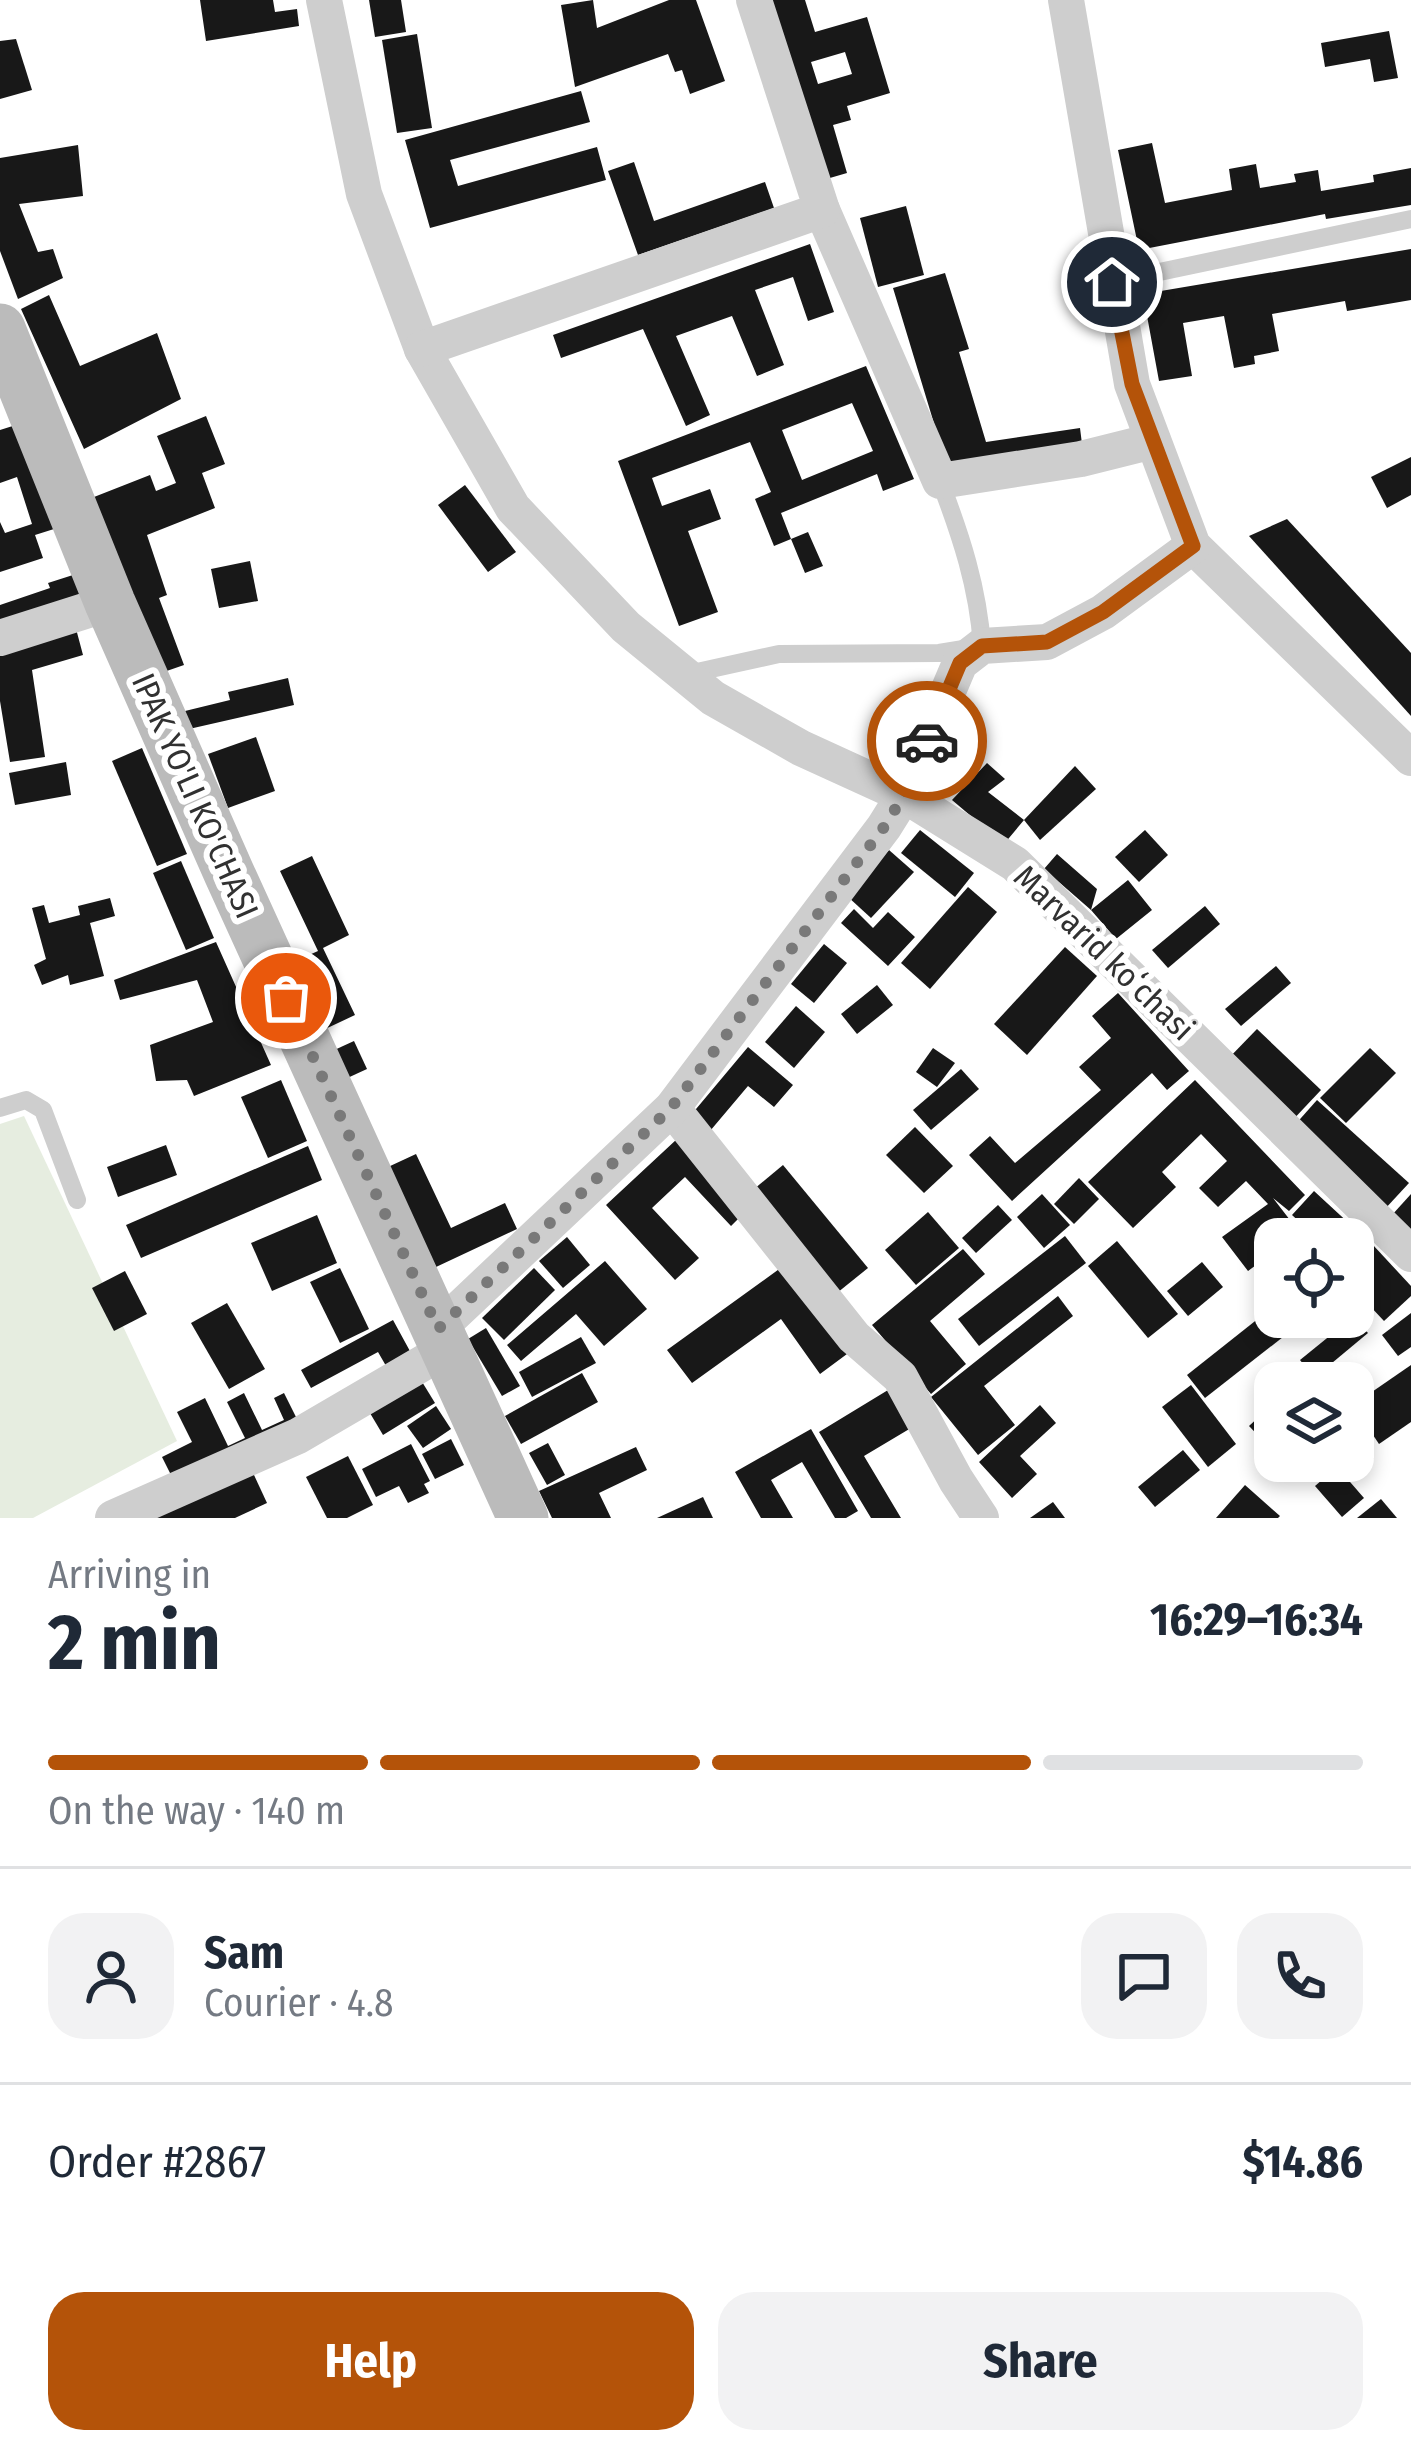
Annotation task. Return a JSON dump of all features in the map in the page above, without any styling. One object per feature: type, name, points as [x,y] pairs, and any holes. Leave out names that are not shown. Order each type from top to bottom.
[{"type":"main road","name":"IPAK YO'LI KO'CHASI","points":[[0,329],[110,603],[229,874],[523,1518]]},
{"type":"street","name":"Marvarid koʻchasi","points":[[324,0],[364,194],[422,349],[513,508],[626,627],[713,698],[801,748],[904,795],[1016,864],[1411,1254]]},
{"type":"street","points":[[754,0],[822,209],[940,481],[1153,441]]},
{"type":"street","points":[[1066,0],[1132,384],[1193,546],[1411,758]]},
{"type":"street","points":[[422,349],[822,209]]},
{"type":"street","points":[[113,1518],[298,1436],[442,1339],[671,1108],[884,827],[904,795],[960,663],[982,646],[1047,642],[1103,612],[1193,546]]},
{"type":"street","points":[[0,638],[110,603]]},
{"type":"street","points":[[671,1108],[854,1337],[900,1377],[981,1518]]},
{"type":"lane","points":[[1112,282],[1411,219]]},
{"type":"lane","points":[[684,674],[779,654],[939,652],[982,646],[980,604],[964,541],[940,481]]},
{"type":"lane","points":[[0,1108],[26,1100],[43,1110],[77,1200]]},
{"type":"shaded area","points":[[24,1116],[177,1441],[33,1518],[0,1518],[0,1124]]},
{"type":"building","points":[[200,0],[273,0],[275,12],[297,9],[299,26],[206,41]]},
{"type":"building","points":[[369,0],[401,0],[406,32],[375,37]]},
{"type":"building","points":[[593,0],[597,28],[669,0],[696,0],[725,81],[690,94],[682,70],[675,72],[668,54],[575,87],[561,5]]},
{"type":"building","points":[[765,0],[805,0],[815,32],[867,17],[890,93],[847,106],[851,120],[833,125],[847,173],[823,180]],"holes":[[[845,52],[852,74],[818,84],[811,62]]]},
{"type":"building","points":[[1389,31],[1398,78],[1374,82],[1370,59],[1325,67],[1321,43]]},
{"type":"building","points":[[417,34],[432,128],[397,133],[382,40]]},
{"type":"building","points":[[16,39],[32,90],[0,99],[0,41]]},
{"type":"building","points":[[581,91],[590,122],[450,160],[458,186],[597,147],[606,180],[430,228],[405,140]]},
{"type":"building","points":[[1152,143],[1165,203],[1232,190],[1229,169],[1256,164],[1260,188],[1296,182],[1294,174],[1318,170],[1321,191],[1374,182],[1373,175],[1411,168],[1411,205],[1326,219],[1325,214],[1139,250],[1118,150]]},
{"type":"building","points":[[78,145],[83,196],[19,204],[38,252],[53,249],[63,278],[18,299],[0,251],[0,158]]},
{"type":"building","points":[[634,162],[654,221],[765,182],[774,208],[638,255],[608,171]]},
{"type":"building","points":[[906,206],[924,275],[878,287],[860,218]]},
{"type":"building","points":[[810,244],[834,312],[808,321],[793,277],[755,290],[784,365],[757,376],[732,316],[676,336],[710,415],[686,426],[643,329],[561,358],[553,335]]},
{"type":"building","points":[[1411,249],[1411,300],[1347,311],[1345,301],[1272,314],[1279,351],[1254,356],[1255,364],[1234,368],[1224,316],[1183,323],[1192,376],[1159,381],[1143,294]]},
{"type":"building","points":[[945,273],[969,349],[959,352],[986,442],[1080,428],[1083,452],[949,473],[893,288]]},
{"type":"building","points":[[49,295],[80,366],[157,333],[181,399],[84,449],[21,309]]},
{"type":"building","points":[[866,366],[914,479],[883,491],[877,474],[781,513],[791,539],[774,546],[755,499],[771,492],[750,442],[652,478],[662,506],[710,489],[721,519],[688,531],[718,612],[679,626],[618,461]],"holes":[[[852,403],[873,451],[802,480],[782,430]]]},
{"type":"building","points":[[206,416],[225,464],[202,473],[215,508],[147,535],[167,595],[159,598],[184,665],[158,674],[94,497],[150,475],[156,491],[176,483],[157,436]]},
{"type":"building","points":[[19,424],[54,529],[35,535],[43,558],[0,572],[0,522],[5,533],[32,524],[17,477],[0,483],[0,430]]},
{"type":"building","points":[[1411,457],[1411,495],[1387,508],[1371,477]]},
{"type":"building","points":[[465,485],[516,552],[488,572],[438,505]]},
{"type":"building","points":[[1287,519],[1411,653],[1411,716],[1249,536]]},
{"type":"building","points":[[808,532],[823,566],[805,573],[791,539]]},
{"type":"building","points":[[250,561],[258,601],[219,608],[211,569]]},
{"type":"building","points":[[73,575],[82,600],[0,627],[0,605]]},
{"type":"building","points":[[75,625],[83,655],[32,670],[45,757],[10,762],[0,701],[0,646]]},
{"type":"building","points":[[288,678],[294,705],[189,729],[185,711],[230,700],[228,692]]},
{"type":"building","points":[[256,737],[275,791],[228,808],[208,754]]},
{"type":"building","points":[[142,748],[187,854],[157,866],[112,761]]},
{"type":"building","points":[[66,762],[71,795],[15,805],[9,773]]},
{"type":"building","points":[[987,763],[1005,779],[988,792],[1024,820],[1004,844],[952,800]]},
{"type":"building","points":[[1075,766],[1096,789],[1040,840],[1024,820]]},
{"type":"building","points":[[920,830],[974,873],[955,897],[901,853]]},
{"type":"building","points":[[1145,830],[1168,855],[1139,882],[1115,857]]},
{"type":"building","points":[[889,850],[914,872],[871,918],[847,896]]},
{"type":"building","points":[[1057,854],[1097,889],[1091,910],[1044,869]]},
{"type":"building","points":[[312,856],[349,935],[323,948],[355,1015],[321,1031],[289,964],[318,951],[280,871]]},
{"type":"building","points":[[181,861],[214,938],[186,950],[153,873]]},
{"type":"building","points":[[1128,880],[1152,910],[1116,939],[1091,910]]},
{"type":"building","points":[[968,887],[997,912],[930,989],[901,963]]},
{"type":"building","points":[[110,898],[115,916],[90,923],[104,976],[70,985],[68,975],[42,985],[34,965],[46,959],[32,908],[44,905],[49,923],[80,915],[78,906]]},
{"type":"building","points":[[1205,906],[1220,924],[1168,968],[1152,950]]},
{"type":"building","points":[[854,909],[873,928],[888,912],[915,937],[888,966],[841,923]]},
{"type":"building","points":[[216,942],[271,1065],[194,1096],[187,1080],[156,1081],[150,1045],[213,1022],[197,980],[120,1000],[114,980]]},
{"type":"building","points":[[824,944],[847,963],[814,1003],[791,984]]},
{"type":"building","points":[[1065,947],[1097,976],[1027,1055],[994,1024]]},
{"type":"building","points":[[1276,966],[1291,983],[1241,1026],[1225,1009]]},
{"type":"building","points":[[877,985],[893,1005],[857,1034],[841,1014]]},
{"type":"building","points":[[1118,993],[1189,1071],[1167,1090],[1152,1073],[1012,1201],[969,1155],[990,1136],[1015,1163],[1101,1090],[1079,1067],[1111,1038],[1092,1016]]},
{"type":"building","points":[[796,1006],[825,1032],[794,1068],[765,1042]]},
{"type":"building","points":[[1257,1029],[1321,1090],[1289,1124],[1225,1062]]},
{"type":"building","points":[[354,1041],[367,1069],[343,1080],[330,1052]]},
{"type":"building","points":[[748,1047],[793,1085],[774,1107],[748,1086],[710,1131],[691,1115]]},
{"type":"building","points":[[933,1048],[955,1063],[937,1087],[916,1072]]},
{"type":"building","points":[[1370,1048],[1396,1073],[1346,1123],[1320,1098]]},
{"type":"building","points":[[961,1069],[979,1089],[931,1130],[913,1110]]},
{"type":"building","points":[[281,1080],[307,1141],[268,1158],[241,1097]]},
{"type":"building","points":[[1195,1080],[1305,1195],[1289,1211],[1273,1198],[1288,1218],[1254,1218],[1254,1267],[1248,1271],[1222,1237],[1268,1204],[1246,1181],[1218,1207],[1199,1188],[1227,1161],[1201,1134],[1162,1172],[1176,1187],[1133,1228],[1088,1182]]},
{"type":"building","points":[[1317,1100],[1409,1183],[1384,1210],[1293,1127]]},
{"type":"building","points":[[915,1127],[953,1166],[924,1193],[886,1155]]},
{"type":"building","points":[[677,1139],[745,1212],[731,1226],[685,1177],[652,1208],[699,1258],[675,1280],[606,1205]]},
{"type":"building","points":[[166,1145],[177,1175],[118,1197],[107,1167]]},
{"type":"building","points":[[308,1146],[322,1180],[141,1258],[126,1225]]},
{"type":"building","points":[[416,1154],[451,1228],[505,1203],[517,1229],[436,1267],[388,1167]]},
{"type":"building","points":[[783,1165],[868,1268],[832,1297],[748,1194]]},
{"type":"building","points":[[1079,1178],[1099,1199],[1074,1224],[1054,1204]]},
{"type":"building","points":[[1314,1191],[1343,1218],[1295,1218],[1292,1215]]},
{"type":"building","points":[[1042,1194],[1070,1225],[1044,1248],[1017,1217]]},
{"type":"building","points":[[1411,1194],[1411,1233],[1392,1215]]},
{"type":"building","points":[[998,1205],[1012,1220],[976,1253],[962,1238]]},
{"type":"building","points":[[928,1212],[959,1248],[916,1285],[885,1250]]},
{"type":"building","points":[[317,1215],[337,1263],[272,1291],[251,1243]]},
{"type":"building","points":[[1065,1236],[1086,1263],[979,1346],[958,1319]]},
{"type":"building","points":[[567,1237],[590,1265],[563,1288],[539,1261]]},
{"type":"building","points":[[1117,1241],[1178,1314],[1148,1338],[1088,1266]]},
{"type":"building","points":[[1374,1246],[1411,1286],[1411,1296],[1384,1321],[1374,1310]]},
{"type":"building","points":[[963,1249],[985,1274],[930,1321],[966,1364],[931,1394],[872,1325]]},
{"type":"building","points":[[605,1261],[647,1309],[604,1346],[576,1314],[521,1361],[507,1345]]},
{"type":"building","points":[[1202,1262],[1223,1287],[1188,1316],[1167,1291]]},
{"type":"building","points":[[782,1267],[847,1354],[820,1374],[781,1319],[692,1383],[667,1350]]},
{"type":"building","points":[[340,1268],[369,1329],[340,1343],[310,1282]]},
{"type":"building","points":[[534,1268],[555,1290],[504,1340],[482,1318]]},
{"type":"building","points":[[125,1271],[147,1314],[114,1331],[92,1288]]},
{"type":"building","points":[[1058,1296],[1073,1316],[984,1386],[1015,1425],[978,1455],[931,1397]]},
{"type":"building","points":[[227,1303],[265,1369],[229,1389],[191,1323]]},
{"type":"building","points":[[1411,1313],[1411,1347],[1398,1356],[1382,1335]]},
{"type":"building","points":[[393,1320],[417,1364],[393,1378],[378,1352],[311,1388],[301,1370]]},
{"type":"building","points":[[1254,1322],[1254,1338],[1282,1338],[1205,1398],[1187,1375]]},
{"type":"building","points":[[486,1328],[520,1386],[502,1396],[468,1339]]},
{"type":"building","points":[[581,1337],[596,1363],[532,1397],[519,1372]]},
{"type":"building","points":[[1327,1338],[1362,1338],[1333,1362],[1300,1360]]},
{"type":"building","points":[[1411,1365],[1411,1422],[1379,1444],[1374,1436],[1374,1391]]},
{"type":"building","points":[[416,1372],[435,1403],[383,1435],[364,1403]]},
{"type":"building","points":[[582,1373],[598,1402],[521,1444],[505,1416]]},
{"type":"building","points":[[1191,1385],[1236,1444],[1208,1467],[1162,1407]]},
{"type":"building","points":[[893,1387],[916,1425],[864,1456],[901,1518],[871,1518],[819,1432]]},
{"type":"building","points":[[244,1393],[262,1430],[284,1420],[274,1398],[284,1393],[301,1427],[177,1487],[162,1457],[192,1442],[177,1412],[205,1398],[228,1446],[245,1438],[227,1402]]},
{"type":"building","points":[[1040,1405],[1056,1423],[1020,1456],[1037,1474],[1012,1498],[979,1462]]},
{"type":"building","points":[[436,1406],[451,1429],[423,1448],[407,1426]]},
{"type":"building","points":[[811,1429],[858,1511],[835,1518],[802,1462],[771,1480],[793,1518],[761,1518],[735,1472]]},
{"type":"building","points":[[451,1439],[464,1465],[435,1479],[422,1454]]},
{"type":"building","points":[[548,1443],[565,1475],[547,1485],[529,1453]]},
{"type":"building","points":[[411,1444],[430,1481],[424,1484],[429,1493],[408,1503],[399,1486],[376,1497],[362,1469]]},
{"type":"building","points":[[636,1447],[647,1470],[599,1493],[611,1518],[552,1518],[539,1491]]},
{"type":"building","points":[[1183,1450],[1200,1470],[1155,1507],[1138,1487]]},
{"type":"building","points":[[348,1456],[373,1505],[347,1518],[327,1518],[306,1477]]},
{"type":"building","points":[[247,1460],[267,1503],[235,1518],[122,1518]]},
{"type":"building","points":[[1350,1482],[1364,1498],[1342,1517],[1315,1486]]},
{"type":"building","points":[[1245,1485],[1280,1516],[1216,1518]]},
{"type":"building","points":[[703,1497],[713,1518],[657,1518]]},
{"type":"building","points":[[1381,1499],[1397,1518],[1357,1518]]},
{"type":"building","points":[[1053,1502],[1065,1518],[1030,1518]]},
{"type":"way so far","points":[[286,998],[438,1329],[671,1108],[884,827],[927,741]]},
{"type":"route","points":[[927,741],[960,663],[982,646],[1047,642],[1103,612],[1193,546],[1132,384],[1112,282]]}]
